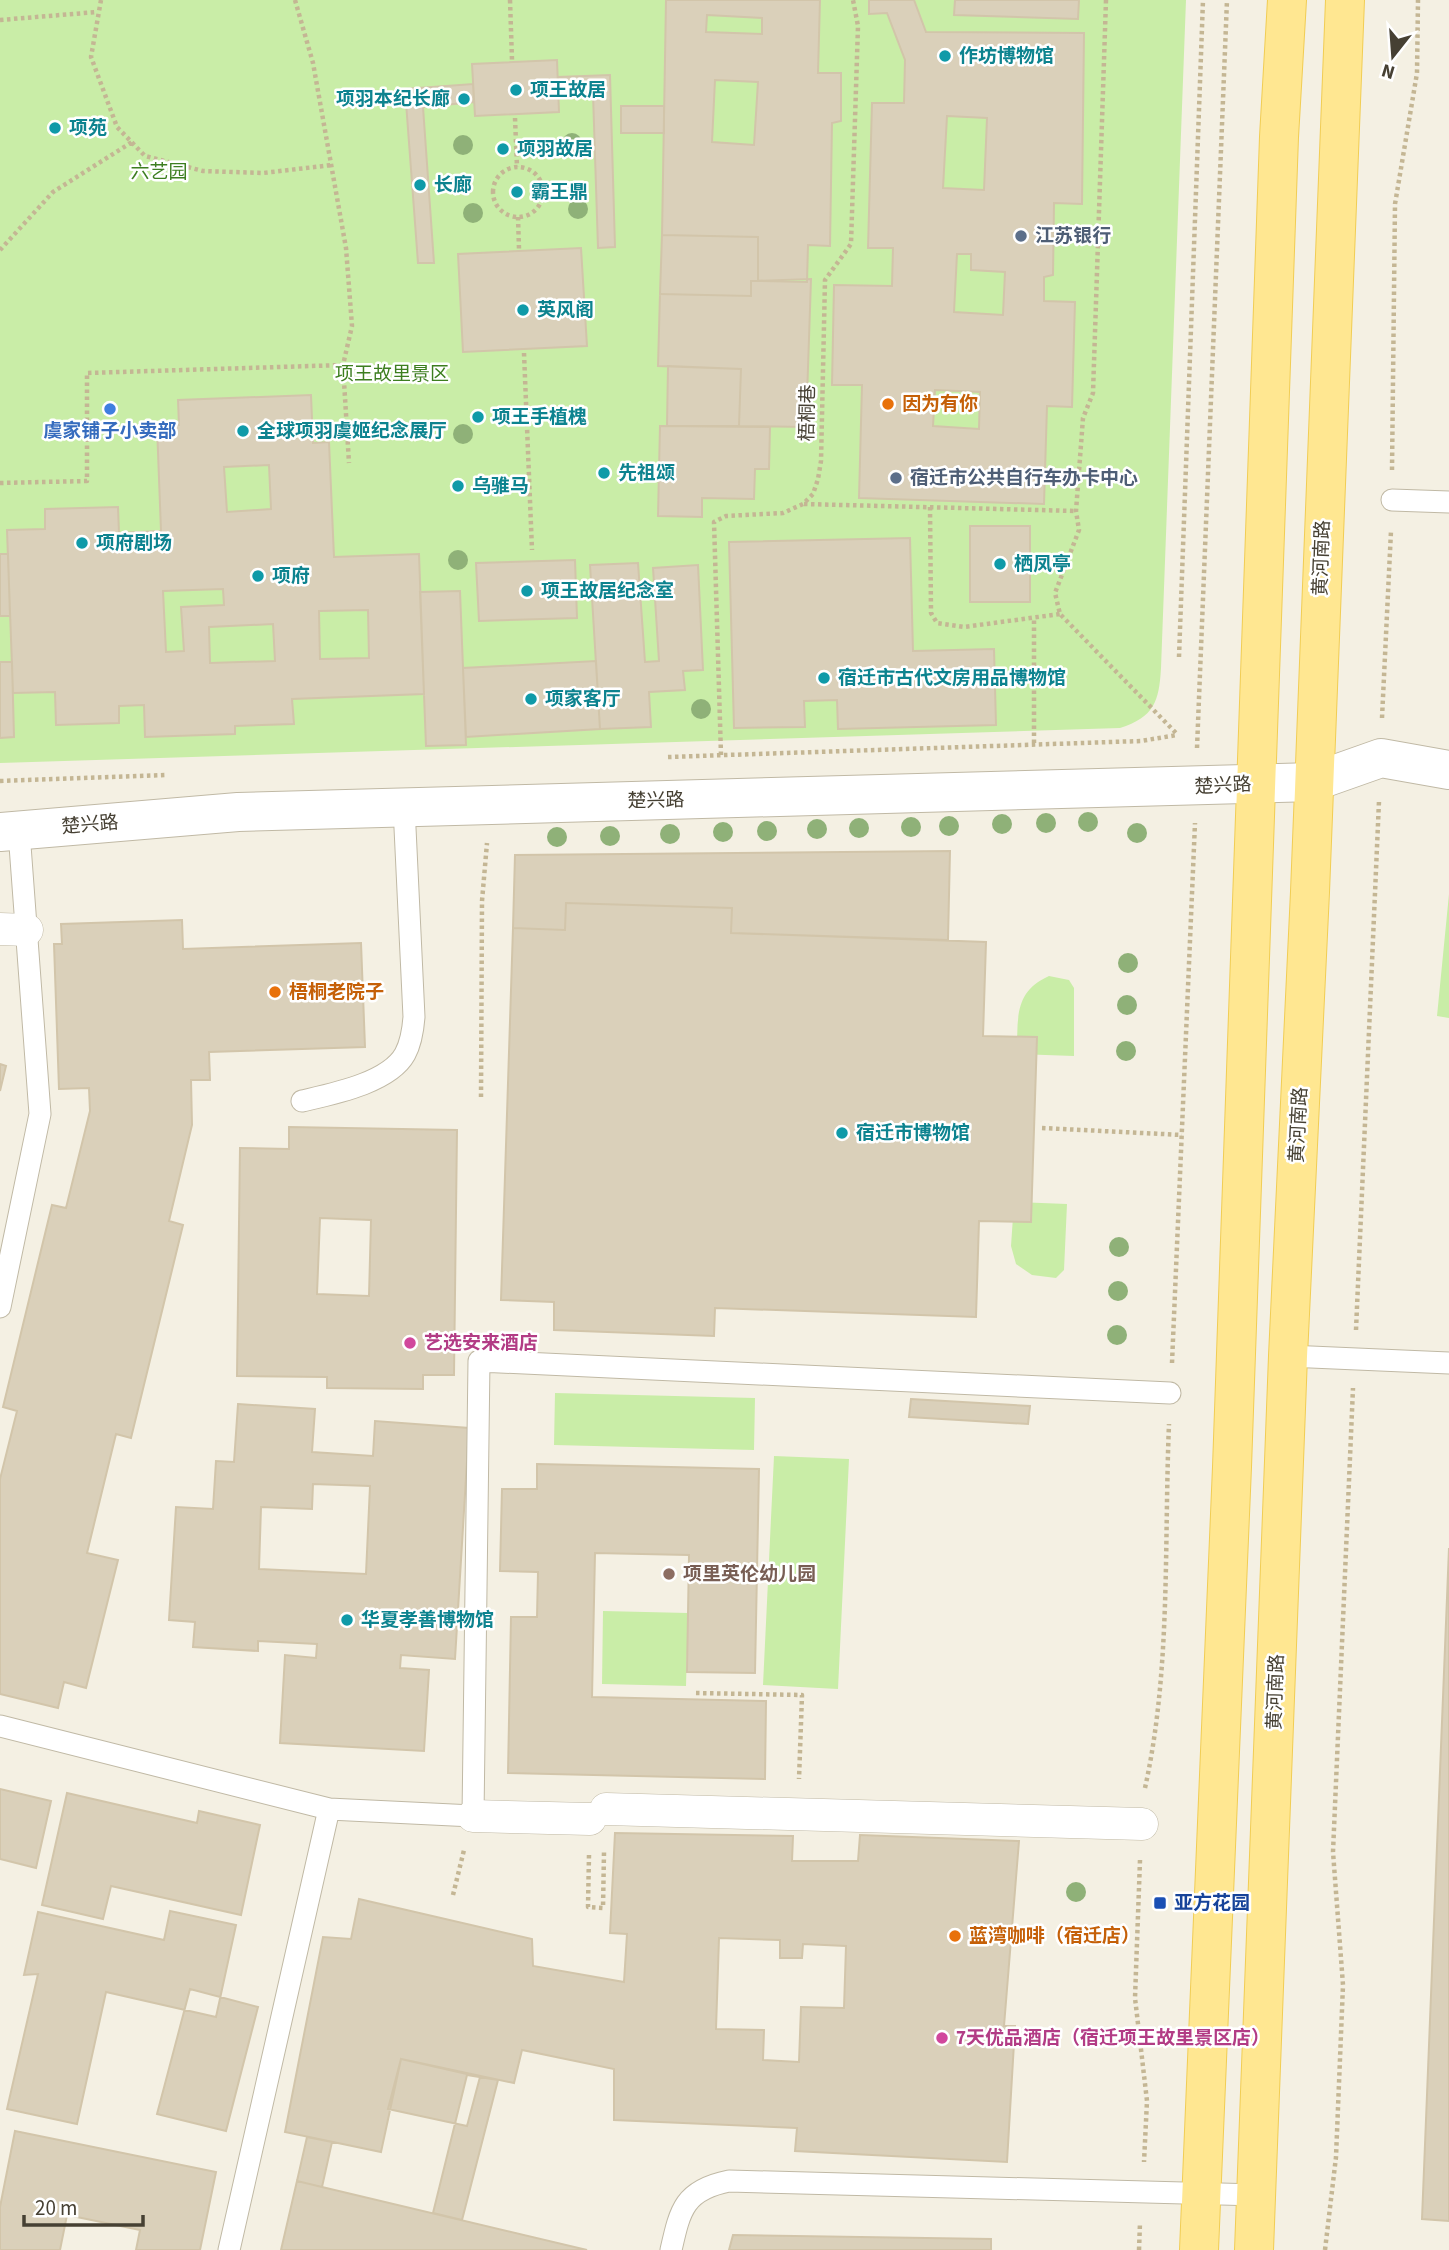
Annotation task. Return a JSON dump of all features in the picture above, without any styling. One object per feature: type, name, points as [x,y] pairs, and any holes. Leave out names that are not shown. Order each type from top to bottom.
[{"type":"main road","points":[[1199,2250],[1232,1467],[1254,784],[1279,137],[1287,0]]},
{"type":"main road","name":"黄河南路","points":[[1254,2250],[1288,1356],[1345,0]]},
{"type":"street","name":"楚兴路","points":[[10,832],[238,812],[1313,782],[1381,758]]},
{"type":"street","points":[[1381,758],[1449,771]]},
{"type":"street","points":[[473,1816],[799,1815],[1142,1824]]},
{"type":"lane","points":[[1392,500],[1449,502]]},
{"type":"lane","points":[[302,1101],[344,1091],[390,1070],[404,1056],[411,1038],[414,1017],[404,807]]},
{"type":"lane","points":[[0,1307],[40,1114],[13,929],[10,832]]},
{"type":"lane","points":[[1288,1356],[1449,1363]]},
{"type":"lane","points":[[0,1726],[328,1809],[473,1816],[479,1361],[1170,1393]]},
{"type":"lane","points":[[229,2250],[328,1809]]},
{"type":"lane","points":[[671,2250],[685,2204],[700,2191],[729,2181],[1258,2195]]},
{"type":"path","points":[[102,0],[97,12],[91,57],[117,127],[145,156],[203,171],[263,173],[332,165]]},
{"type":"path","points":[[295,0],[313,64],[346,248],[352,326],[343,365],[349,463]]},
{"type":"path","points":[[510,0],[512,60]]},
{"type":"path","name":"梧桐巷","points":[[803,504],[813,494],[821,461],[825,280],[852,244],[858,26],[853,0]]},
{"type":"path","points":[[1106,0],[1093,393],[1083,418],[1076,511],[1079,530],[1055,593],[1060,614],[1177,735]]},
{"type":"path","points":[[1179,657],[1203,0]]},
{"type":"path","points":[[1139,2250],[1147,2101],[1135,1998],[1142,1824],[1161,1685],[1170,1393],[1227,0]]},
{"type":"path","points":[[1325,2250],[1336,2157],[1343,1984],[1333,1852],[1392,500],[1395,204],[1416,74],[1418,0]]},
{"type":"path","points":[[0,20],[97,12]]},
{"type":"path","points":[[515,118],[517,167]]},
{"type":"path","points":[[0,250],[53,192],[132,142]]},
{"type":"path","points":[[517,167],[537,175],[544,190],[539,206],[533,212],[518,217],[510,216],[497,206],[493,190],[500,175],[517,167]]},
{"type":"path","points":[[518,217],[519,249]]},
{"type":"path","points":[[524,354],[532,550]]},
{"type":"path","points":[[0,483],[87,481],[87,373],[343,365]]},
{"type":"path","points":[[721,755],[714,522],[726,516],[783,513],[803,504],[1076,511]]},
{"type":"path","points":[[930,507],[933,619],[951,627],[1060,614]]},
{"type":"path","points":[[1034,618],[1034,743]]},
{"type":"path","points":[[481,1097],[482,901],[493,805]]},
{"type":"path","points":[[1042,1128],[1182,1135]]},
{"type":"path","points":[[696,1693],[802,1695],[799,1815]]},
{"type":"path","points":[[598,1814],[603,1908],[587,1908],[598,1814]]},
{"type":"path","points":[[453,1895],[473,1816]]},
{"type":"green space","name":"项王故里景区","points":[[0,0],[1186,0],[1161,668],[1159,690],[1153,707],[1140,719],[1120,728],[0,763]]},
{"type":"green space","points":[[1449,894],[1449,1018],[1437,1016]]},
{"type":"green space","points":[[1049,976],[1069,980],[1074,988],[1074,1056],[1017,1054],[1018,1019],[1023,999],[1029,990]]},
{"type":"green space","points":[[1014,1202],[1067,1204],[1064,1270],[1056,1278],[1032,1275],[1016,1264],[1011,1246]]},
{"type":"green space","points":[[555,1393],[755,1398],[754,1450],[554,1445]]},
{"type":"green space","points":[[774,1456],[849,1459],[838,1689],[763,1685]]},
{"type":"green space","points":[[603,1611],[688,1613],[686,1686],[602,1684]]},
{"type":"building","points":[[666,0],[820,0],[818,73],[841,73],[841,121],[832,123],[830,246],[808,245],[807,282],[758,281],[758,237],[662,235]],"holes":[[[707,15],[762,18],[762,34],[706,32]],[[715,80],[758,82],[754,145],[712,142]]]},
{"type":"building","points":[[869,0],[914,0],[926,32],[1084,33],[1082,204],[1054,203],[1053,275],[1044,277],[1044,301],[1075,302],[1072,407],[1047,406],[1044,504],[859,498],[862,385],[832,385],[834,285],[892,286],[893,248],[868,248],[872,103],[904,103],[905,60],[887,13],[869,14]],"holes":[[[947,116],[987,118],[984,190],[943,188]],[[957,254],[971,254],[971,270],[1005,272],[1003,315],[954,312]],[[935,390],[980,392],[979,429],[933,426]]]},
{"type":"building","points":[[955,0],[1079,0],[1078,19],[954,15]]},
{"type":"building","name":"项王故居","points":[[557,60],[559,112],[475,116],[472,64]]},
{"type":"building","points":[[610,75],[615,247],[598,248],[593,94],[559,96],[558,77]]},
{"type":"building","name":"长廊","points":[[473,84],[474,102],[423,107],[434,263],[418,263],[405,89]]},
{"type":"building","points":[[621,106],[664,106],[664,133],[621,133]]},
{"type":"building","points":[[662,235],[758,237],[758,281],[751,281],[751,296],[660,294]]},
{"type":"building","name":"英风阁","points":[[581,248],[587,346],[463,352],[458,254]]},
{"type":"building","points":[[811,279],[806,427],[739,426],[741,369],[658,366],[660,294],[751,296],[751,281]]},
{"type":"building","points":[[668,366],[741,369],[739,426],[667,426]]},
{"type":"building","points":[[311,395],[313,443],[329,442],[334,557],[419,554],[424,694],[292,699],[294,724],[235,726],[235,734],[145,737],[144,705],[119,706],[119,723],[56,725],[55,692],[13,693],[7,530],[45,529],[45,509],[118,507],[119,533],[161,531],[157,426],[179,425],[178,400]],"holes":[[[269,465],[271,509],[227,512],[224,467]],[[223,589],[224,605],[181,607],[184,651],[166,652],[163,591]],[[368,610],[369,658],[320,659],[319,611]],[[273,624],[275,661],[210,663],[209,627]]]},
{"type":"building","points":[[660,426],[770,427],[769,469],[755,469],[754,499],[702,498],[702,517],[658,516]]},
{"type":"building","name":"栖凤亭","points":[[970,526],[1030,526],[1030,602],[970,602]]},
{"type":"building","points":[[910,538],[913,651],[994,649],[996,725],[838,729],[837,700],[804,701],[805,727],[734,728],[729,542]]},
{"type":"building","points":[[0,554],[8,554],[10,616],[0,616]]},
{"type":"building","name":"项王故居纪念室","points":[[575,560],[577,618],[479,621],[476,563]]},
{"type":"building","points":[[638,563],[645,662],[659,661],[653,568],[698,565],[703,670],[683,671],[685,690],[649,692],[651,727],[600,729],[590,565]]},
{"type":"building","points":[[460,591],[466,745],[426,746],[420,592]]},
{"type":"building","name":"项家客厅","points":[[596,661],[600,729],[466,737],[463,668]]},
{"type":"building","points":[[0,662],[12,662],[14,737],[0,738]]},
{"type":"building","points":[[950,851],[948,940],[731,933],[732,908],[566,903],[565,930],[513,928],[515,855]]},
{"type":"building","points":[[566,903],[732,908],[731,933],[986,942],[983,1036],[1037,1037],[1031,1222],[979,1221],[976,1317],[715,1308],[714,1336],[554,1330],[554,1302],[501,1300],[513,928],[565,930]]},
{"type":"building","points":[[182,920],[183,949],[361,943],[365,1047],[209,1052],[210,1080],[191,1080],[192,1125],[169,1221],[183,1225],[131,1438],[116,1434],[87,1553],[118,1560],[86,1688],[64,1682],[58,1708],[0,1694],[0,1479],[17,1411],[3,1407],[52,1205],[66,1208],[90,1111],[89,1088],[59,1089],[54,944],[62,944],[61,924]]},
{"type":"building","points":[[0,1064],[6,1066],[0,1091]]},
{"type":"building","points":[[289,1127],[457,1130],[454,1375],[423,1375],[423,1389],[327,1388],[327,1377],[237,1376],[240,1148],[289,1149]],"holes":[[[320,1218],[371,1220],[369,1296],[317,1294]]]},
{"type":"building","points":[[911,1399],[1030,1406],[1028,1424],[909,1417]]},
{"type":"building","points":[[238,1404],[315,1409],[312,1452],[373,1456],[375,1421],[469,1428],[455,1659],[401,1655],[400,1668],[429,1670],[424,1751],[280,1743],[285,1655],[316,1658],[317,1644],[258,1641],[258,1651],[193,1647],[195,1622],[169,1620],[176,1507],[213,1509],[216,1461],[234,1462]],"holes":[[[313,1484],[370,1486],[366,1574],[259,1569],[261,1507],[312,1509]]]},
{"type":"building","points":[[537,1464],[759,1469],[755,1673],[687,1672],[689,1555],[595,1553],[592,1697],[766,1701],[765,1779],[508,1773],[511,1617],[537,1617],[538,1572],[500,1571],[502,1489],[537,1489]]},
{"type":"building","points":[[1449,1548],[1449,2221],[1422,2219]]},
{"type":"building","points":[[0,1789],[51,1801],[36,1868],[0,1859]]},
{"type":"building","points":[[67,1793],[197,1823],[199,1811],[260,1825],[241,1915],[111,1886],[103,1919],[42,1905]]},
{"type":"building","points":[[615,1833],[793,1836],[792,1861],[858,1861],[860,1835],[1019,1841],[1004,2026],[1015,2026],[1007,2162],[795,2151],[797,2128],[614,2120],[614,2069],[522,2050],[514,2083],[401,2059],[381,2152],[285,2132],[323,1937],[351,1939],[359,1899],[532,1939],[533,1966],[624,1982],[627,1934],[610,1933]],"holes":[[[719,1938],[780,1940],[780,1958],[802,1958],[803,1944],[846,1946],[844,2008],[801,2007],[799,2062],[763,2060],[764,2030],[716,2029]]]},
{"type":"building","points":[[170,1911],[236,1925],[216,2017],[106,1992],[77,2124],[7,2109],[38,1974],[24,1975],[38,1912],[164,1940]]},
{"type":"building","points":[[190,1989],[258,2007],[226,2131],[157,2114]]},
{"type":"building","points":[[401,2059],[480,2077],[467,2126],[388,2109]]},
{"type":"building","points":[[467,2075],[498,2080],[462,2220],[433,2213]]},
{"type":"building","points":[[15,2131],[216,2172],[200,2250],[136,2250],[140,2230],[67,2215],[60,2250],[0,2250],[0,2207]]},
{"type":"building","points":[[307,2137],[332,2142],[322,2187],[297,2181]]},
{"type":"building","points":[[297,2181],[322,2187],[587,2250],[281,2250]]},
{"type":"building","points":[[733,2235],[991,2239],[991,2250],[729,2250]]},
{"type":"place","name":"作坊博物馆","points":[[945,56]]},
{"type":"place","name":"项王故居","points":[[516,90]]},
{"type":"place","name":"项羽本纪长廊","points":[[464,99]]},
{"type":"place","name":"项苑","points":[[55,128]]},
{"type":"place","name":"项羽故居","points":[[503,149]]},
{"type":"place","name":"长廊","points":[[420,185]]},
{"type":"place","name":"霸王鼎","points":[[517,192]]},
{"type":"place","name":"江苏银行","points":[[1021,236]]},
{"type":"place","name":"英风阁","points":[[523,310]]},
{"type":"place","name":"因为有你","points":[[888,404]]},
{"type":"place","name":"虞家铺子小卖部","points":[[110,409]]},
{"type":"place","name":"项王手植槐","points":[[478,417]]},
{"type":"place","name":"全球项羽虞姬纪念展厅","points":[[243,431]]},
{"type":"place","name":"先祖颂","points":[[604,473]]},
{"type":"place","name":"宿迁市公共自行车办卡中心","points":[[896,478]]},
{"type":"place","name":"乌骓马","points":[[458,486]]},
{"type":"place","name":"项府剧场","points":[[82,543]]},
{"type":"place","name":"栖凤亭","points":[[1000,564]]},
{"type":"place","name":"项府","points":[[258,576]]},
{"type":"place","name":"项王故居纪念室","points":[[527,591]]},
{"type":"place","name":"宿迁市古代文房用品博物馆","points":[[824,678]]},
{"type":"place","name":"项家客厅","points":[[531,699]]},
{"type":"place","name":"梧桐老院子","points":[[275,992]]},
{"type":"place","name":"宿迁市博物馆","points":[[842,1133]]},
{"type":"place","name":"艺选安来酒店","points":[[410,1343]]},
{"type":"place","name":"项里英伦幼儿园","points":[[669,1574]]},
{"type":"place","name":"华夏孝善博物馆","points":[[347,1620]]},
{"type":"place","name":"亚方花园","points":[[1160,1903]]},
{"type":"place","name":"蓝湾咖啡（宿迁店）","points":[[955,1936]]},
{"type":"place","name":"7天优品酒店（宿迁项王故里景区店）","points":[[942,2038]]},
{"type":"park label","name":"六艺园","points":[[159,172]]}]
